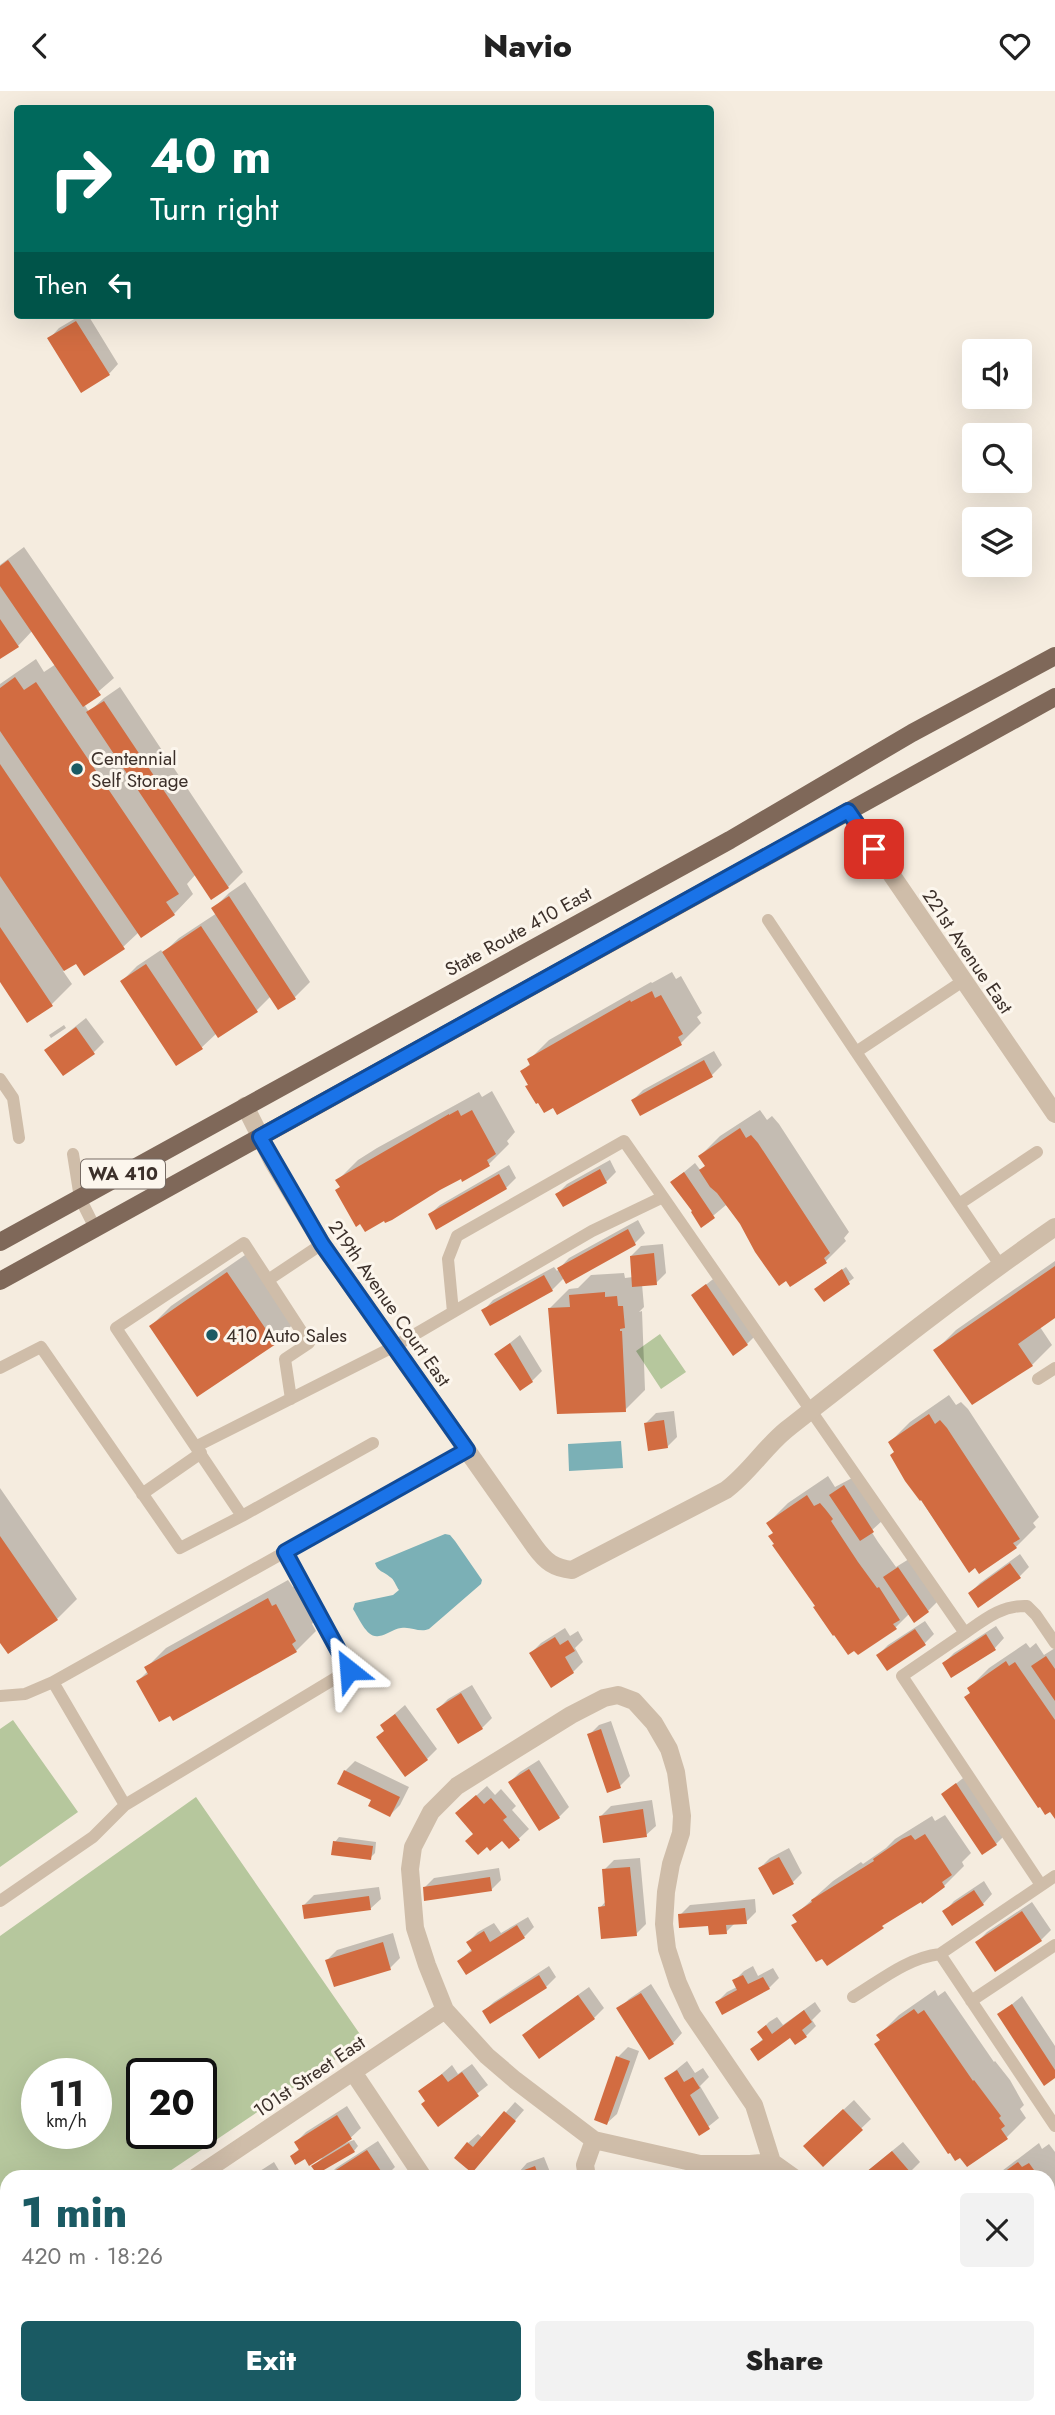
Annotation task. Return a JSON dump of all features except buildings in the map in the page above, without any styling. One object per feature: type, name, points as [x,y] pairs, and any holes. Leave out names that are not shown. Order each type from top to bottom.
[{"type":"main road","name":"State Route 410 East","points":[[0,1242],[730,839],[912,733],[1055,656]]},
{"type":"main road","name":"WA 410","points":[[0,1280],[1055,697]]},
{"type":"street","name":"221st Avenue East","points":[[848,811],[1055,1114]]},
{"type":"street","name":"219th Avenue Court East","points":[[245,1106],[322,1244],[545,1561],[558,1568],[572,1570],[719,1495],[742,1478],[784,1432],[812,1412]]},
{"type":"street","points":[[812,1412],[1000,1265],[1055,1227]]},
{"type":"street","points":[[772,2162],[700,2164],[594,2140],[514,2080],[445,2010],[415,1928],[410,1869],[413,1847],[431,1812],[457,1786],[570,1715],[604,1699],[618,1695],[634,1702],[654,1723],[668,1749],[676,1772],[682,1816],[681,1833],[666,1892],[664,1924],[667,1949],[692,2014],[754,2105],[772,2162],[783,2170]]},
{"type":"street","name":"101st Street East","points":[[206,2170],[445,2010]]},
{"type":"street","points":[[353,2072],[418,2170]]},
{"type":"street","points":[[586,2170],[585,2165],[594,2140]]},
{"type":"lane","points":[[768,920],[1000,1265]]},
{"type":"lane","points":[[856,1052],[963,981]]},
{"type":"lane","points":[[0,1079],[13,1098],[19,1138]]},
{"type":"lane","points":[[453,1312],[448,1259],[457,1236],[624,1141],[965,1633]]},
{"type":"lane","points":[[959,1204],[1037,1152]]},
{"type":"lane","points":[[73,1154],[80,1198],[95,1228]]},
{"type":"lane","points":[[142,1494],[199,1450],[395,1346],[592,1231],[663,1197]]},
{"type":"lane","points":[[242,1516],[116,1328],[244,1243],[309,1343],[285,1359],[292,1399]]},
{"type":"lane","points":[[268,1280],[322,1244]]},
{"type":"lane","points":[[0,1369],[41,1347],[180,1548],[373,1443]]},
{"type":"lane","points":[[1038,1379],[1055,1368]]},
{"type":"lane","points":[[0,1696],[25,1695],[54,1682],[467,1450]]},
{"type":"lane","points":[[0,1901],[93,1837],[125,1805],[349,1670],[285,1552]]},
{"type":"lane","points":[[1041,1885],[902,1676],[1000,1610],[1013,1606],[1027,1606],[1055,1643]]},
{"type":"lane","points":[[54,1682],[125,1805]]},
{"type":"lane","points":[[853,1997],[909,1962],[922,1956],[940,1954],[1055,1876]]},
{"type":"lane","points":[[971,2001],[1055,1945]]},
{"type":"lane","points":[[940,1954],[1055,2126]]},
{"type":"green space","points":[[660,1334],[686,1372],[661,1389],[636,1351]]},
{"type":"green space","points":[[13,1720],[78,1812],[0,1867],[0,1729]]},
{"type":"green space","points":[[196,1797],[364,2040],[217,2139],[217,2058],[126,2058],[126,2149],[202,2149],[171,2170],[0,2170],[0,1936]]},
{"type":"water","points":[[621,1441],[623,1468],[569,1471],[568,1444]]},
{"type":"water","points":[[445,1534],[455,1541],[482,1580],[481,1584],[429,1629],[405,1628],[379,1636],[371,1634],[353,1609],[355,1603],[393,1595],[399,1590],[393,1579],[379,1570],[375,1563]]},
{"type":"place","name":"Centennial Self Storage","points":[[77,769]]},
{"type":"place","name":"410 Auto Sales","points":[[212,1335]]},
{"type":"route","points":[[349,1670],[285,1552],[467,1450],[322,1244],[260,1137],[848,811],[874,849]]}]
